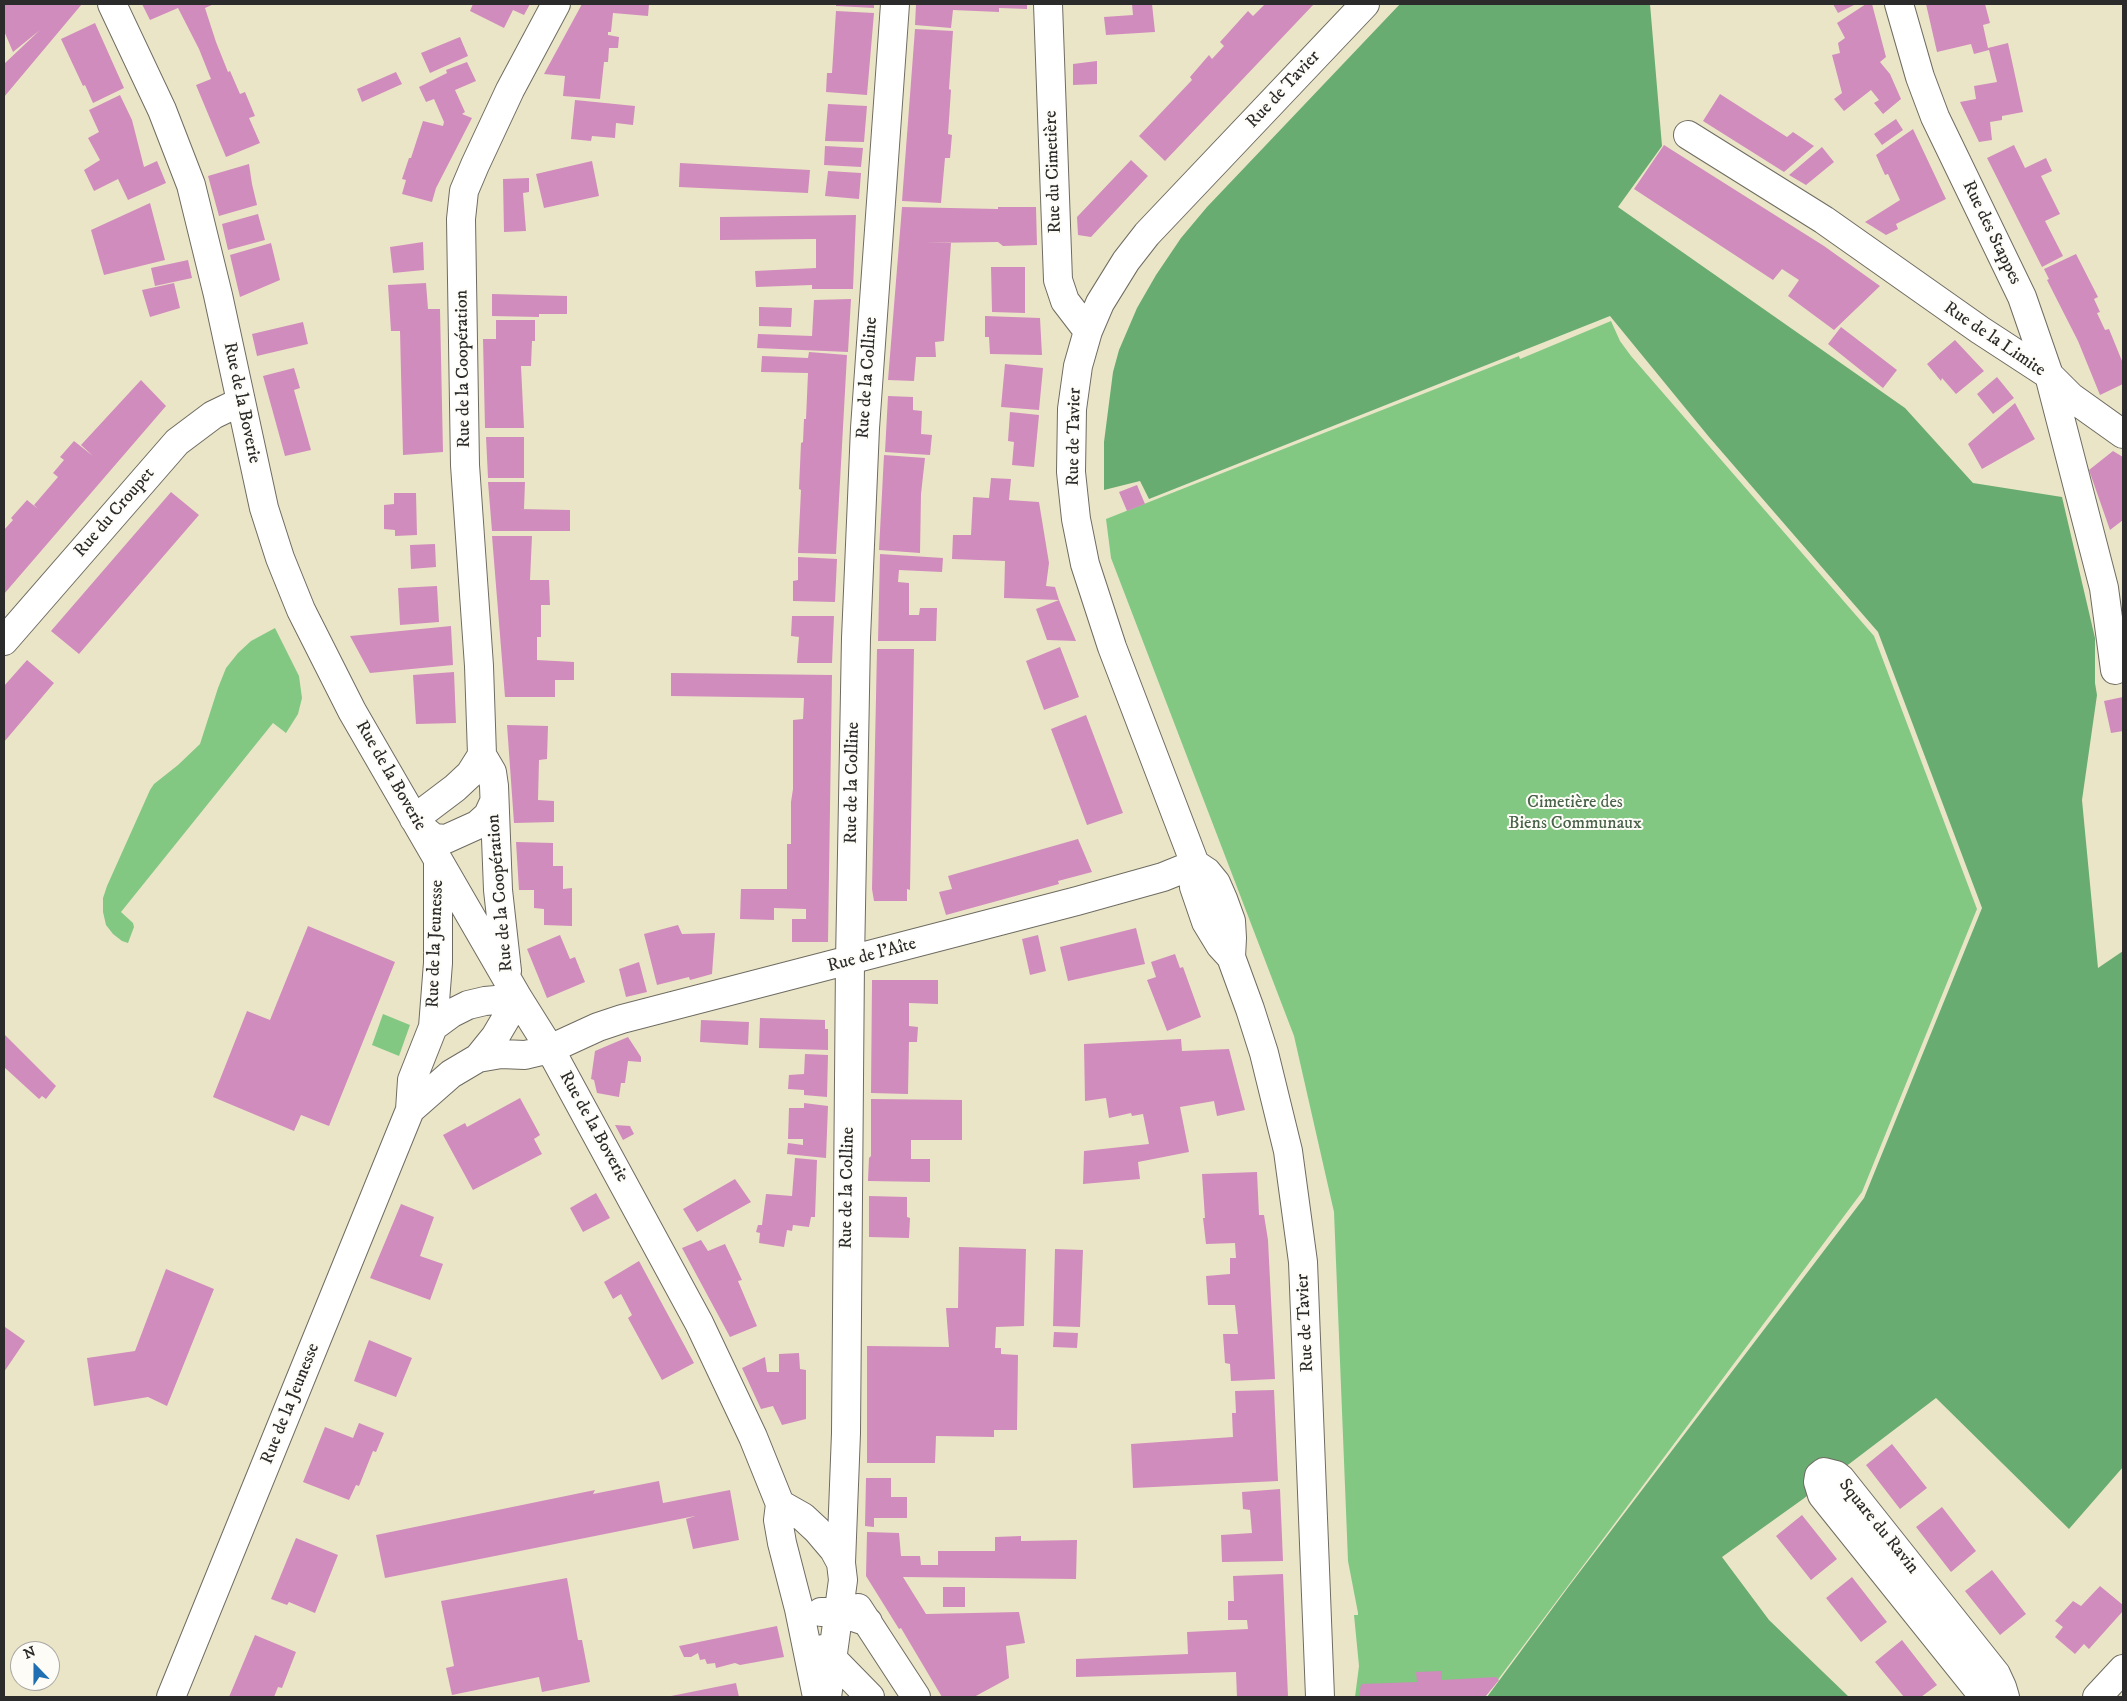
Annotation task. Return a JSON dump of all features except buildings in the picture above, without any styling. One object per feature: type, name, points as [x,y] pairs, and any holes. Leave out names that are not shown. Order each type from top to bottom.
[{"type":"street","name":"Rue de la Boverie","points":[[112,4],[162,110],[191,185],[218,295],[264,508],[280,558],[298,601],[352,710],[513,991],[550,1049],[699,1323],[752,1436],[780,1504]]},
{"type":"street","name":"Rue de la Coopération","points":[[513,991],[498,898],[492,772],[482,755],[479,666],[465,465],[460,219],[464,191],[475,164],[510,90],[556,4]]},
{"type":"street","name":"Rue de la Colline","points":[[827,1697],[842,1572],[846,1434],[850,961],[856,638],[864,437],[895,4]]},
{"type":"street","name":"Rue du Cimetière","points":[[1048,4],[1058,280],[1065,301],[1088,331]]},
{"type":"street","name":"Rue de Tavier","points":[[1320,1697],[1306,1324],[1300,1229],[1288,1151],[1262,1044],[1231,957],[1220,945],[1206,922],[1194,887],[1193,874],[1195,864],[1112,647],[1085,564],[1076,519],[1071,472],[1072,409],[1078,366],[1088,331],[1100,303],[1112,282],[1147,234],[1365,4]]},
{"type":"street","name":"Rue des Stappes","points":[[1899,4],[1917,69],[1935,117],[2022,297],[2049,375],[2071,397],[2123,434]]},
{"type":"street","name":"Rue de la Limite","points":[[1688,136],[1824,220],[1980,330],[2049,375],[2104,588],[2115,670]]},
{"type":"street","name":"Rue du Croupet","points":[[4,641],[177,442],[213,415],[240,402]]},
{"type":"street","points":[[416,823],[470,774],[482,755]]},
{"type":"street","name":"Rue de la Coopération","points":[[416,823],[434,838],[446,839],[477,825],[488,815],[493,804]]},
{"type":"street","name":"Rue de la Jeunesse","points":[[171,1697],[410,1110],[412,1080],[433,1027],[438,963],[438,861]]},
{"type":"street","name":"Rue de l'Aîte","points":[[550,1049],[598,1027],[614,1022],[1109,892],[1162,877],[1195,864]]},
{"type":"street","name":"Rue de la Jeunesse","points":[[433,1027],[452,1012],[513,991]]},
{"type":"street","name":"Rue de la Jeunesse","points":[[410,1110],[451,1074],[478,1058],[495,1037],[513,991]]},
{"type":"street","name":"Rue de la Jeunesse","points":[[478,1058],[501,1054],[525,1055],[550,1049]]},
{"type":"street","name":"Square du Ravin","points":[[1984,1697],[1822,1494],[1818,1482],[1819,1476],[1824,1472],[1836,1475],[1841,1479],[1996,1674],[2005,1697]]},
{"type":"street","points":[[816,1697],[801,1620],[782,1543],[778,1520],[780,1504],[803,1517],[834,1550],[842,1572],[907,1691]]},
{"type":"street","points":[[801,1620],[823,1612],[838,1612],[868,1622]]},
{"type":"street","points":[[801,1620],[832,1657],[870,1697]]},
{"type":"street","points":[[2097,1697],[2123,1669]]},
{"type":"green space","points":[[1400,4],[1650,4],[1662,146],[1618,207],[1905,408],[1973,483],[2062,497],[2095,638],[2095,683],[2097,695],[2082,800],[2098,968],[2123,951],[2123,1467],[2069,1529],[1936,1398],[1803,1499],[1722,1557],[1769,1620],[1849,1697],[1487,1697],[1864,1198],[1982,908],[1878,632],[1709,437],[1610,316],[1149,499],[1140,481],[1104,490],[1104,442],[1113,372],[1119,350],[1137,308],[1156,275],[1181,238],[1207,207]]},
{"type":"green space","name":"Cimetière des Biens Communaux","points":[[1611,321],[1620,341],[1631,356],[1874,636],[1977,909],[1862,1192],[1485,1697],[1355,1697],[1359,1666],[1354,1615],[1358,1615],[1358,1613],[1348,1561],[1334,1212],[1294,1036],[1111,558],[1106,519],[1519,356],[1520,359]]},
{"type":"green space","points":[[275,628],[299,676],[302,698],[298,714],[286,733],[273,723],[121,912],[133,923],[134,927],[128,943],[122,941],[106,925],[103,912],[103,898],[150,790],[154,784],[200,744],[226,668],[251,641]]},
{"type":"green space","points":[[383,1014],[410,1025],[399,1056],[372,1045]]}]
